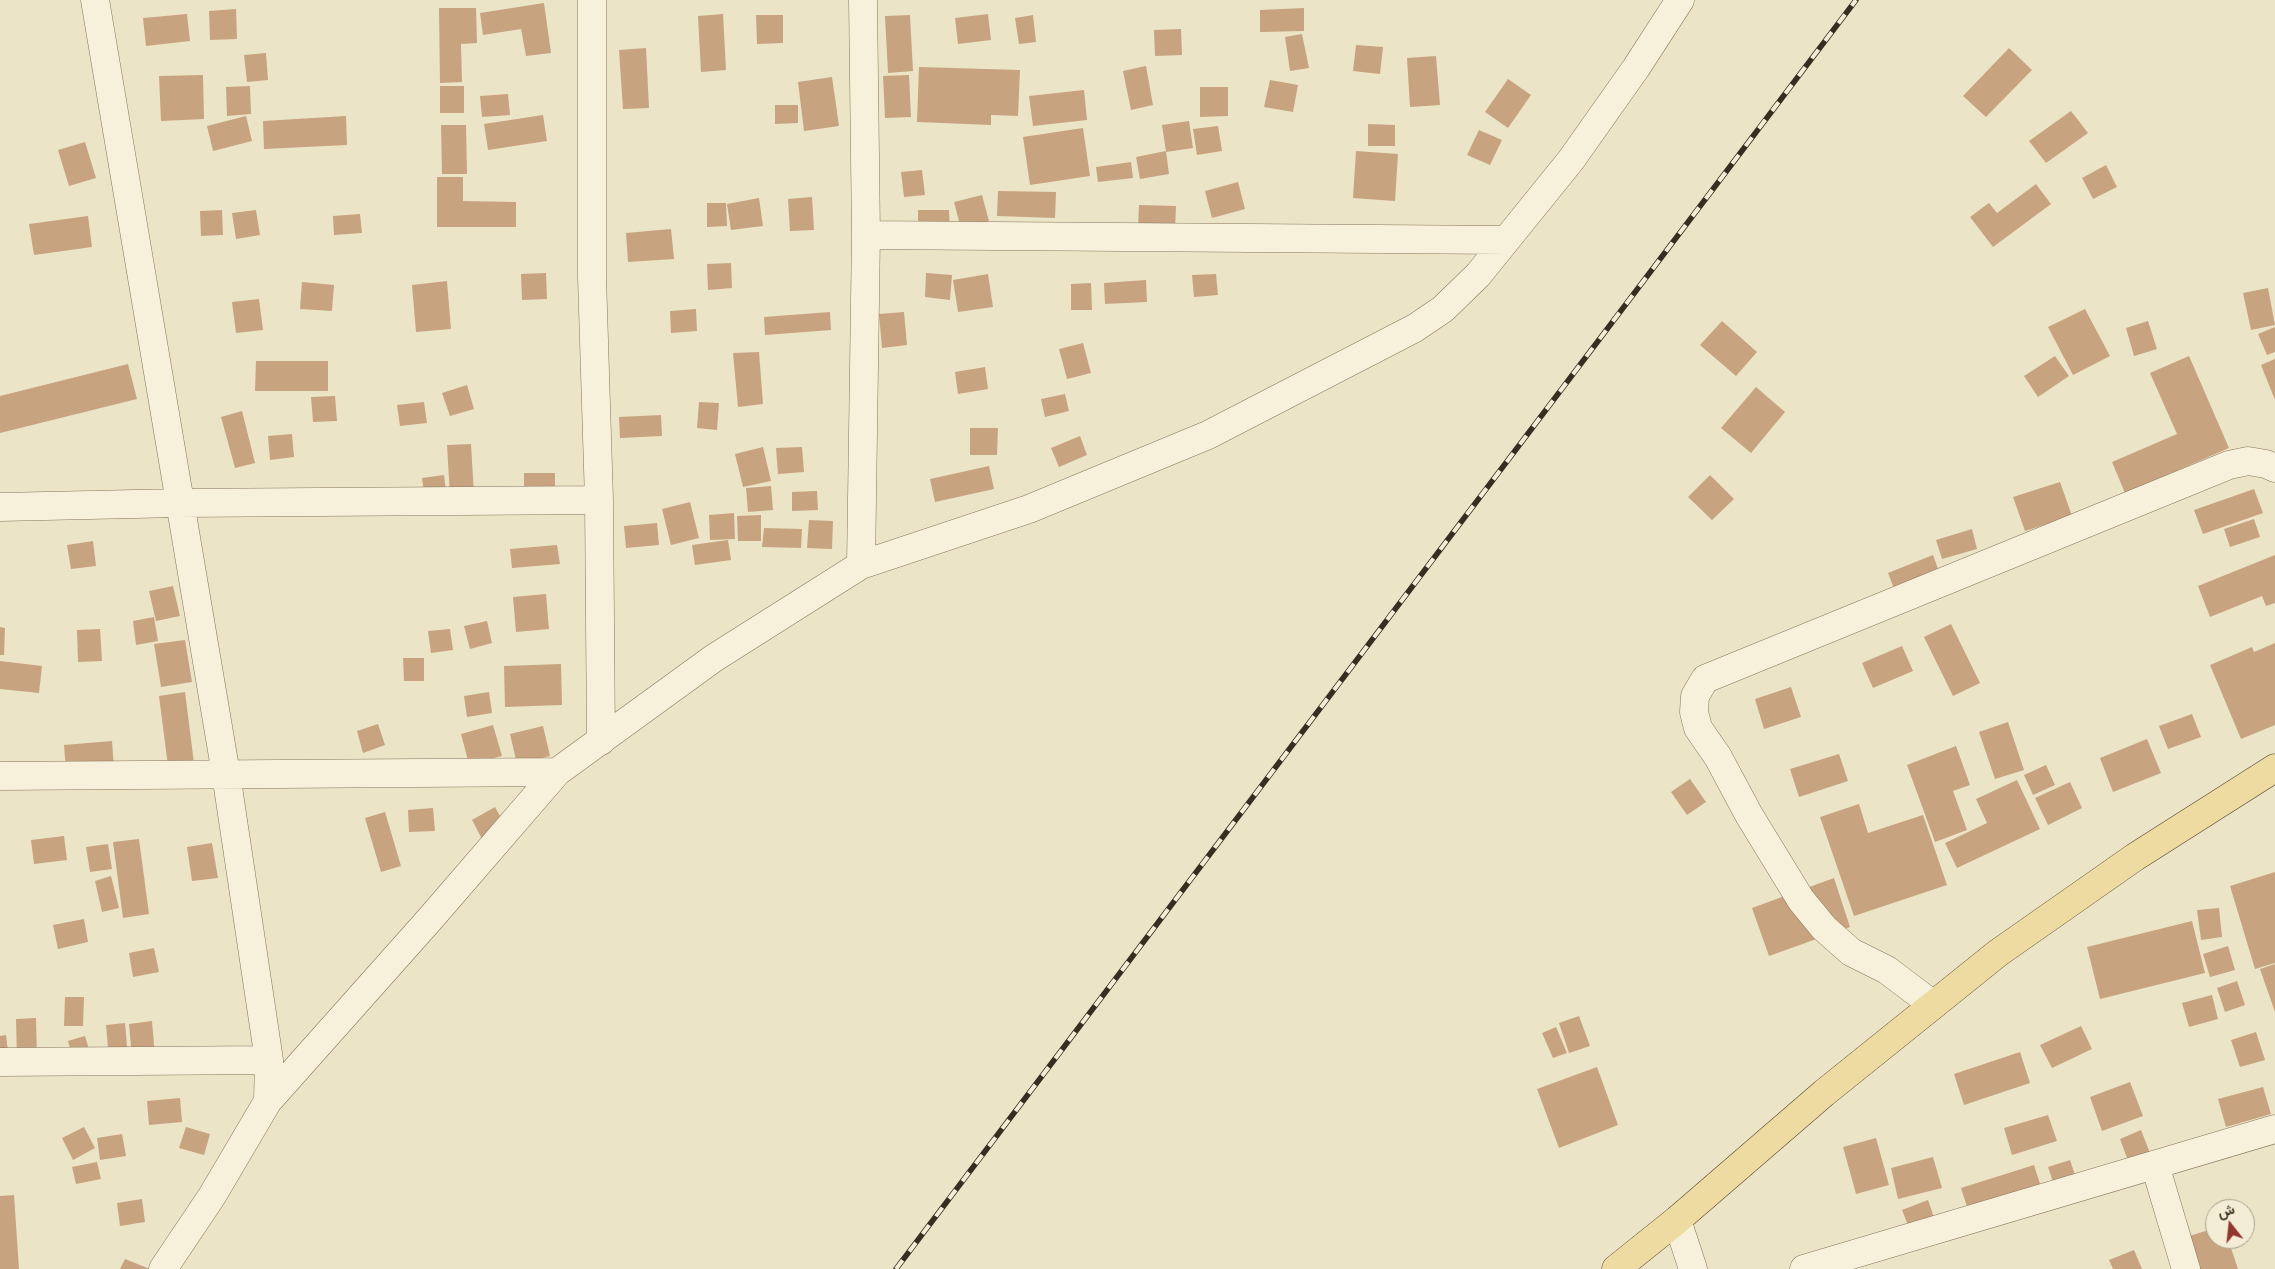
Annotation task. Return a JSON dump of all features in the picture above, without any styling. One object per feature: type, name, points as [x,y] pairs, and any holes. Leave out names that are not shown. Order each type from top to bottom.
[{"type":"main road","points":[[1616,1269],[1677,1220],[1824,1093],[1932,1004],[1998,953],[2135,857],[2275,768]]},
{"type":"street","points":[[95,0],[226,774],[269,1060],[268,1101]]},
{"type":"street","points":[[592,0],[592,277],[599,500],[601,741]]},
{"type":"street","points":[[861,565],[866,235],[863,0]]},
{"type":"street","points":[[163,1269],[212,1196],[268,1101],[557,772],[714,658],[861,565],[1029,509],[1208,434],[1415,328],[1443,309],[1478,275],[1571,160],[1636,68],[1680,0]]},
{"type":"street","points":[[866,235],[1506,240]]},
{"type":"street","points":[[1932,1004],[1887,970],[1851,952],[1824,928],[1801,900],[1749,815],[1718,757],[1698,728],[1694,712],[1695,696],[1705,679],[2229,465],[2248,461],[2266,464],[2275,468]]},
{"type":"street","points":[[0,507],[179,503],[599,500]]},
{"type":"street","points":[[0,776],[557,772]]},
{"type":"street","points":[[0,1062],[269,1060]]},
{"type":"street","points":[[1804,1269],[2275,1128]]},
{"type":"street","points":[[2156,1165],[2186,1269]]},
{"type":"street","points":[[1677,1220],[1693,1269]]},
{"type":"building","points":[[544,3],[551,53],[526,56],[521,29],[483,35],[480,13]]},
{"type":"building","points":[[439,8],[476,8],[477,43],[461,44],[462,82],[440,83]]},
{"type":"building","points":[[1304,8],[1304,31],[1260,32],[1260,10]]},
{"type":"building","points":[[236,9],[237,39],[210,40],[209,11]]},
{"type":"building","points":[[187,14],[190,41],[146,46],[143,18]]},
{"type":"building","points":[[723,14],[726,70],[701,72],[698,16]]},
{"type":"building","points":[[988,14],[991,40],[958,44],[955,18]]},
{"type":"building","points":[[756,15],[783,15],[783,43],[757,44]]},
{"type":"building","points":[[910,15],[913,71],[888,73],[885,16]]},
{"type":"building","points":[[1033,15],[1036,42],[1019,44],[1015,18]]},
{"type":"building","points":[[1181,29],[1182,55],[1155,56],[1154,30]]},
{"type":"building","points":[[1302,34],[1309,68],[1290,71],[1285,37]]},
{"type":"building","points":[[1356,45],[1383,47],[1380,74],[1353,71]]},
{"type":"building","points":[[646,48],[649,108],[623,109],[619,50]]},
{"type":"building","points":[[2009,48],[2032,70],[1986,117],[1963,96]]},
{"type":"building","points":[[266,53],[268,80],[247,82],[244,55]]},
{"type":"building","points":[[1436,56],[1440,105],[1410,107],[1407,58]]},
{"type":"building","points":[[1146,66],[1153,105],[1131,110],[1123,71]]},
{"type":"building","points":[[919,67],[1020,70],[1018,116],[991,115],[991,125],[917,122]]},
{"type":"building","points":[[203,75],[204,119],[161,121],[159,76]]},
{"type":"building","points":[[909,75],[911,117],[885,118],[883,76]]},
{"type":"building","points":[[832,77],[839,126],[804,131],[798,82]]},
{"type":"building","points":[[1508,79],[1531,95],[1508,128],[1485,112]]},
{"type":"building","points":[[1270,80],[1298,85],[1293,112],[1264,107]]},
{"type":"building","points":[[250,86],[251,114],[227,116],[226,87]]},
{"type":"building","points":[[440,86],[464,86],[464,113],[440,113]]},
{"type":"building","points":[[1200,87],[1228,87],[1228,116],[1200,117]]},
{"type":"building","points":[[1084,90],[1087,120],[1033,126],[1029,96]]},
{"type":"building","points":[[508,94],[510,115],[482,117],[480,96]]},
{"type":"building","points":[[775,105],[798,105],[798,123],[775,124]]},
{"type":"building","points":[[2071,111],[2088,133],[2046,163],[2029,141]]},
{"type":"building","points":[[543,115],[547,141],[488,150],[484,124]]},
{"type":"building","points":[[246,116],[252,141],[213,151],[207,126]]},
{"type":"building","points":[[346,116],[347,145],[264,149],[263,121]]},
{"type":"building","points":[[1189,121],[1193,148],[1166,152],[1162,125]]},
{"type":"building","points":[[1368,124],[1395,125],[1395,146],[1368,146]]},
{"type":"building","points":[[441,125],[466,125],[467,174],[442,174]]},
{"type":"building","points":[[1218,126],[1222,151],[1197,155],[1193,129]]},
{"type":"building","points":[[1083,128],[1090,176],[1030,185],[1023,137]]},
{"type":"building","points":[[1479,130],[1502,140],[1490,165],[1467,155]]},
{"type":"building","points":[[85,142],[96,178],[69,186],[58,150]]},
{"type":"building","points":[[1166,151],[1169,174],[1140,179],[1136,157]]},
{"type":"building","points":[[1356,151],[1398,154],[1395,201],[1353,198]]},
{"type":"building","points":[[1131,162],[1133,178],[1098,182],[1096,167]]},
{"type":"building","points":[[2106,165],[2117,187],[2093,199],[2082,178]]},
{"type":"building","points":[[922,170],[925,195],[904,197],[901,172]]},
{"type":"building","points":[[437,177],[463,177],[463,201],[516,202],[516,227],[437,227]]},
{"type":"building","points":[[1238,182],[1245,209],[1212,218],[1205,191]]},
{"type":"building","points":[[2036,184],[2051,204],[1993,247],[1970,217],[1989,203],[1997,213]]},
{"type":"building","points":[[998,191],[1056,192],[1055,218],[997,216]]},
{"type":"building","points":[[982,195],[989,221],[961,229],[954,202]]},
{"type":"building","points":[[812,197],[814,230],[790,231],[788,199]]},
{"type":"building","points":[[759,198],[763,226],[731,230],[727,204]]},
{"type":"building","points":[[707,203],[726,203],[727,226],[707,227]]},
{"type":"building","points":[[1139,205],[1176,206],[1175,230],[1138,228]]},
{"type":"building","points":[[222,210],[223,235],[201,236],[200,211]]},
{"type":"building","points":[[256,210],[260,235],[236,239],[232,213]]},
{"type":"building","points":[[918,210],[949,210],[950,233],[918,234]]},
{"type":"building","points":[[360,214],[362,233],[334,235],[333,216]]},
{"type":"building","points":[[88,216],[92,247],[34,255],[29,224]]},
{"type":"building","points":[[671,229],[674,259],[628,262],[626,233]]},
{"type":"building","points":[[731,263],[732,288],[708,290],[707,264]]},
{"type":"building","points":[[546,273],[547,299],[522,300],[521,274]]},
{"type":"building","points":[[926,273],[952,275],[950,300],[925,297]]},
{"type":"building","points":[[988,274],[993,307],[958,312],[953,280]]},
{"type":"building","points":[[1216,274],[1218,295],[1194,297],[1192,275]]},
{"type":"building","points":[[1146,280],[1147,302],[1105,304],[1104,283]]},
{"type":"building","points":[[447,281],[451,329],[416,332],[412,285]]},
{"type":"building","points":[[302,282],[334,285],[332,311],[300,309]]},
{"type":"building","points":[[1091,283],[1092,310],[1071,310],[1071,284]]},
{"type":"building","points":[[2268,288],[2275,325],[2251,330],[2243,293]]},
{"type":"building","points":[[259,299],[263,330],[236,333],[232,302]]},
{"type":"building","points":[[696,309],[697,331],[671,333],[670,311]]},
{"type":"building","points":[[2085,309],[2110,356],[2073,375],[2048,327]]},
{"type":"building","points":[[830,312],[831,330],[765,335],[764,317]]},
{"type":"building","points":[[904,312],[907,345],[882,348],[879,314]]},
{"type":"building","points":[[1722,321],[1757,352],[1736,376],[1700,345]]},
{"type":"building","points":[[2148,321],[2157,349],[2134,356],[2126,328]]},
{"type":"building","points":[[2275,327],[2275,352],[2267,355],[2258,334]]},
{"type":"building","points":[[1083,343],[1091,373],[1067,379],[1059,349]]},
{"type":"building","points":[[759,352],[763,404],[738,407],[733,353]]},
{"type":"building","points":[[2055,356],[2069,376],[2038,397],[2024,376]]},
{"type":"building","points":[[2189,356],[2229,448],[2125,493],[2112,462],[2177,434],[2150,373]]},
{"type":"building","points":[[2275,359],[2275,400],[2261,365]]},
{"type":"building","points":[[256,361],[328,361],[328,391],[255,391]]},
{"type":"building","points":[[128,364],[137,399],[0,433],[0,396]]},
{"type":"building","points":[[985,367],[988,389],[958,394],[955,372]]},
{"type":"building","points":[[467,385],[474,409],[450,416],[442,393]]},
{"type":"building","points":[[1756,387],[1785,412],[1751,453],[1721,428]]},
{"type":"building","points":[[1065,394],[1069,411],[1045,417],[1041,399]]},
{"type":"building","points":[[335,396],[337,421],[313,422],[311,397]]},
{"type":"building","points":[[424,402],[427,423],[400,426],[397,405]]},
{"type":"building","points":[[699,402],[719,403],[717,430],[697,428]]},
{"type":"building","points":[[242,411],[255,463],[235,468],[221,417]]},
{"type":"building","points":[[661,415],[662,436],[620,438],[619,417]]},
{"type":"building","points":[[970,428],[998,428],[997,455],[970,455]]},
{"type":"building","points":[[292,434],[294,457],[270,460],[268,436]]},
{"type":"building","points":[[1080,436],[1087,455],[1059,467],[1051,448]]},
{"type":"building","points":[[471,444],[474,495],[450,496],[447,445]]},
{"type":"building","points":[[763,447],[771,481],[743,487],[735,454]]},
{"type":"building","points":[[802,447],[804,472],[778,474],[776,448]]},
{"type":"building","points":[[989,466],[994,489],[935,502],[930,479]]},
{"type":"building","points":[[524,473],[555,473],[555,501],[524,500]]},
{"type":"building","points":[[444,475],[447,498],[425,500],[422,478]]},
{"type":"building","points":[[1710,475],[1734,499],[1712,520],[1688,497]]},
{"type":"building","points":[[2060,482],[2072,516],[2025,531],[2013,497]]},
{"type":"building","points":[[771,486],[773,510],[748,512],[746,488]]},
{"type":"building","points":[[2254,489],[2263,513],[2203,534],[2194,510]]},
{"type":"building","points":[[817,491],[818,510],[792,511],[792,492]]},
{"type":"building","points":[[690,502],[699,538],[671,545],[662,509]]},
{"type":"building","points":[[734,513],[735,539],[710,540],[709,515]]},
{"type":"building","points":[[761,515],[761,541],[738,541],[737,516]]},
{"type":"building","points":[[2254,519],[2260,537],[2230,547],[2224,529]]},
{"type":"building","points":[[809,520],[833,521],[832,549],[807,548]]},
{"type":"building","points":[[657,523],[659,545],[626,548],[624,526]]},
{"type":"building","points":[[764,528],[802,529],[801,548],[762,547]]},
{"type":"building","points":[[1972,529],[1977,549],[1942,559],[1936,540]]},
{"type":"building","points":[[728,540],[731,560],[695,565],[692,545]]},
{"type":"building","points":[[93,541],[96,566],[71,569],[67,545]]},
{"type":"building","points":[[557,545],[560,564],[512,568],[510,549]]},
{"type":"building","points":[[1933,555],[1940,574],[1895,591],[1888,573]]},
{"type":"building","points":[[2275,555],[2275,603],[2266,606],[2262,596],[2210,617],[2198,586]]},
{"type":"building","points":[[173,586],[180,616],[156,621],[149,591]]},
{"type":"building","points":[[546,594],[549,629],[516,632],[513,597]]},
{"type":"building","points":[[154,617],[158,641],[136,645],[133,621]]},
{"type":"building","points":[[487,621],[492,643],[470,649],[464,626]]},
{"type":"building","points":[[1951,624],[1980,683],[1953,696],[1924,637]]},
{"type":"building","points":[[0,627],[5,628],[4,655],[0,655]]},
{"type":"building","points":[[100,629],[102,661],[78,662],[77,630]]},
{"type":"building","points":[[450,629],[453,650],[431,653],[428,631]]},
{"type":"building","points":[[185,640],[192,682],[161,687],[154,644]]},
{"type":"building","points":[[2275,643],[2275,725],[2241,739],[2210,665],[2252,647],[2254,652]]},
{"type":"building","points":[[1902,646],[1913,671],[1873,688],[1862,663]]},
{"type":"building","points":[[403,658],[424,658],[424,681],[404,681]]},
{"type":"building","points":[[0,661],[42,666],[39,693],[0,689]]},
{"type":"building","points":[[561,664],[562,705],[505,707],[504,666]]},
{"type":"building","points":[[1791,687],[1801,717],[1764,729],[1755,699]]},
{"type":"building","points":[[185,692],[194,763],[168,766],[159,696]]},
{"type":"building","points":[[489,692],[492,713],[467,717],[464,696]]},
{"type":"building","points":[[2192,714],[2201,737],[2168,749],[2159,726]]},
{"type":"building","points":[[2008,722],[2024,770],[1995,779],[1979,732]]},
{"type":"building","points":[[378,724],[385,745],[363,753],[357,731]]},
{"type":"building","points":[[493,725],[502,756],[469,764],[461,734]]},
{"type":"building","points":[[543,726],[550,756],[517,764],[510,734]]},
{"type":"building","points":[[2147,739],[2161,773],[2113,792],[2100,758]]},
{"type":"building","points":[[112,741],[114,769],[66,772],[64,745]]},
{"type":"building","points":[[1956,746],[1970,785],[1953,791],[1967,830],[1935,842],[1907,765]]},
{"type":"building","points":[[1839,754],[1848,781],[1799,797],[1790,769]]},
{"type":"building","points":[[2046,765],[2055,785],[2033,795],[2024,775]]},
{"type":"building","points":[[1690,779],[1706,802],[1687,815],[1671,792]]},
{"type":"building","points":[[2017,780],[2040,829],[1957,868],[1945,843],[1987,823],[1976,799]]},
{"type":"building","points":[[2070,782],[2082,808],[2048,825],[2035,798]]},
{"type":"building","points":[[1859,804],[1868,833],[1923,815],[1947,885],[1854,916],[1820,817]]},
{"type":"building","points":[[495,807],[506,827],[482,839],[472,820]]},
{"type":"building","points":[[433,808],[435,831],[409,832],[408,810]]},
{"type":"building","points":[[385,812],[401,866],[381,872],[365,818]]},
{"type":"building","points":[[64,836],[67,860],[34,864],[31,840]]},
{"type":"building","points":[[139,839],[149,914],[123,918],[113,842]]},
{"type":"building","points":[[212,843],[218,878],[192,881],[187,847]]},
{"type":"building","points":[[108,844],[112,869],[90,872],[86,847]]},
{"type":"building","points":[[2275,872],[2275,963],[2255,969],[2230,886]]},
{"type":"building","points":[[111,876],[119,908],[102,912],[95,881]]},
{"type":"building","points":[[1834,878],[1850,927],[1769,956],[1752,908]]},
{"type":"building","points":[[2219,908],[2222,937],[2201,940],[2197,910]]},
{"type":"building","points":[[84,919],[88,942],[58,949],[53,925]]},
{"type":"building","points":[[2192,921],[2205,973],[2100,999],[2087,947]]},
{"type":"building","points":[[2228,946],[2235,970],[2210,977],[2203,954]]},
{"type":"building","points":[[154,948],[159,972],[133,977],[129,953]]},
{"type":"building","points":[[2275,964],[2275,1012],[2260,969]]},
{"type":"building","points":[[2237,981],[2245,1005],[2225,1012],[2217,988]]},
{"type":"building","points":[[2212,995],[2218,1019],[2189,1027],[2182,1003]]},
{"type":"building","points":[[65,997],[84,997],[83,1026],[64,1026]]},
{"type":"building","points":[[1579,1016],[1590,1046],[1569,1053],[1559,1023]]},
{"type":"building","points":[[36,1018],[37,1060],[17,1060],[16,1019]]},
{"type":"building","points":[[152,1021],[155,1056],[132,1058],[129,1024]]},
{"type":"building","points":[[125,1023],[128,1058],[109,1059],[106,1025]]},
{"type":"building","points":[[2081,1026],[2092,1049],[2052,1068],[2040,1045]]},
{"type":"building","points":[[1556,1027],[1567,1053],[1553,1058],[1542,1033]]},
{"type":"building","points":[[2256,1032],[2265,1060],[2240,1067],[2231,1040]]},
{"type":"building","points":[[6,1035],[9,1060],[0,1061],[0,1036]]},
{"type":"building","points":[[85,1036],[92,1059],[74,1064],[68,1041]]},
{"type":"building","points":[[2020,1052],[2030,1083],[1964,1105],[1954,1074]]},
{"type":"building","points":[[1597,1067],[1618,1125],[1559,1148],[1537,1089]]},
{"type":"building","points":[[2130,1082],[2143,1116],[2102,1131],[2090,1097]]},
{"type":"building","points":[[2263,1087],[2271,1114],[2226,1127],[2218,1099]]},
{"type":"building","points":[[180,1098],[182,1122],[149,1125],[147,1101]]},
{"type":"building","points":[[2048,1115],[2057,1141],[2012,1155],[2004,1128]]},
{"type":"building","points":[[84,1127],[95,1148],[73,1160],[62,1138]]},
{"type":"building","points":[[186,1127],[210,1134],[204,1155],[179,1148]]},
{"type":"building","points":[[2141,1130],[2152,1158],[2130,1166],[2120,1139]]},
{"type":"building","points":[[122,1134],[126,1156],[100,1160],[97,1138]]},
{"type":"building","points":[[1876,1138],[1889,1185],[1856,1194],[1843,1147]]},
{"type":"building","points":[[1933,1157],[1942,1188],[1898,1199],[1891,1168]]},
{"type":"building","points":[[2070,1160],[2078,1184],[2056,1191],[2048,1167]]},
{"type":"building","points":[[97,1162],[101,1179],[76,1184],[72,1167]]},
{"type":"building","points":[[2034,1165],[2043,1193],[1970,1216],[1961,1188]]},
{"type":"building","points":[[14,1195],[19,1269],[0,1269],[0,1196]]},
{"type":"building","points":[[142,1199],[145,1222],[120,1226],[117,1203]]},
{"type":"building","points":[[1928,1200],[1938,1229],[1913,1238],[1902,1210]]},
{"type":"building","points":[[2205,1231],[2205,1249],[2231,1249],[2238,1269],[2193,1269],[2183,1238]]},
{"type":"building","points":[[2134,1250],[2142,1269],[2113,1269],[2109,1260]]},
{"type":"building","points":[[125,1259],[150,1269],[120,1269]]},
{"type":"railway","points":[[896,1269],[1856,0]]}]
